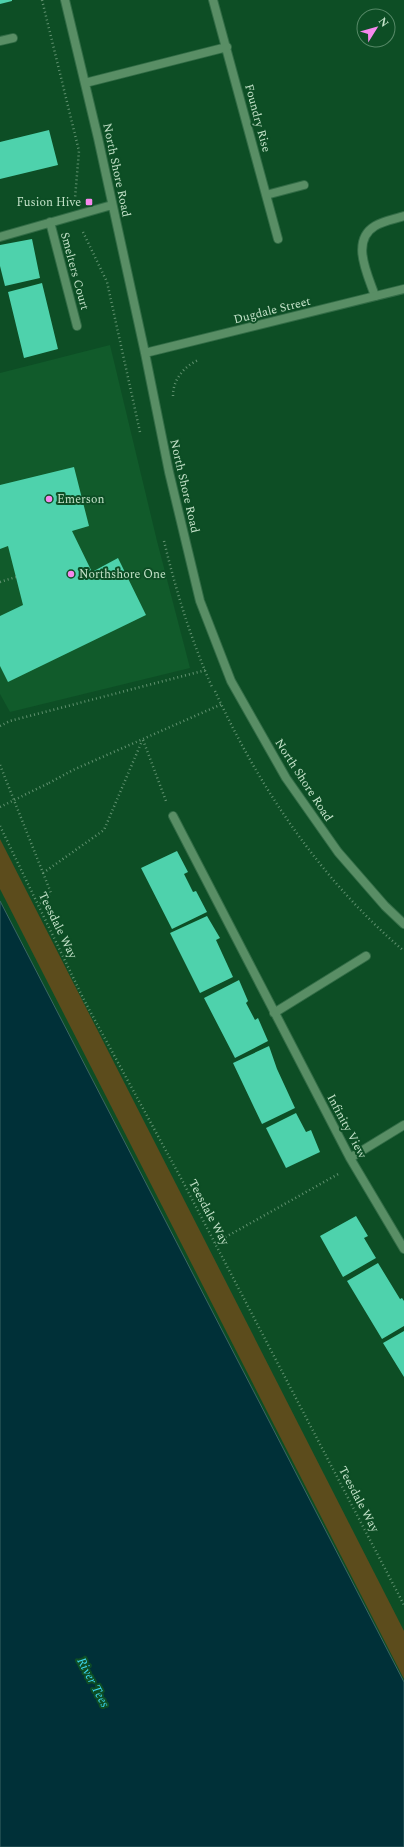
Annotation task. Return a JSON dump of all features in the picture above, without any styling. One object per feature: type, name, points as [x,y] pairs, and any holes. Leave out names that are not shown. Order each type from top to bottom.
[{"type":"street","name":"North Shore Road","points":[[65,0],[145,353],[156,415],[200,601],[239,697],[286,778],[338,852],[385,906],[404,924]]},
{"type":"street","name":"Foundry Rise","points":[[213,0],[278,239]]},
{"type":"street","points":[[0,41],[13,38]]},
{"type":"street","points":[[85,83],[227,47]]},
{"type":"street","points":[[266,195],[304,185]]},
{"type":"street","name":"Smelters Court","points":[[0,237],[112,205]]},
{"type":"street","points":[[375,296],[361,248],[366,232],[376,225],[404,216]]},
{"type":"street","name":"Smelters Court","points":[[50,222],[77,326]]},
{"type":"street","name":"Dugdale Street","points":[[145,353],[404,289]]},
{"type":"street","name":"Infinity View","points":[[173,816],[350,1158],[404,1248]]},
{"type":"street","points":[[274,1013],[366,956]]},
{"type":"street","points":[[350,1158],[404,1125]]},
{"type":"path","points":[[42,0],[50,28]]},
{"type":"path","points":[[173,400],[175,383],[182,371],[200,358]]},
{"type":"path","points":[[0,582],[16,577]]},
{"type":"path","points":[[0,726],[10,721],[225,664]]},
{"type":"path","points":[[0,807],[73,770],[239,697]]},
{"type":"path","points":[[142,740],[173,816]]},
{"type":"path","points":[[43,873],[104,830],[142,740]]},
{"type":"path","points":[[0,765],[51,893],[38,905]]},
{"type":"path","name":"Teesdale Way","points":[[0,826],[84,1000],[215,1243],[404,1605]]},
{"type":"path","points":[[215,1243],[354,1165]]},
{"type":"shaded area","points":[[110,345],[157,541],[190,668],[10,712],[0,694],[0,373]]},
{"type":"shaded area","points":[[0,839],[404,1631],[404,1679],[0,889]]},
{"type":"water","name":"River Tees","points":[[0,901],[404,1682],[404,1847],[0,1847]]},
{"type":"building","points":[[0,0],[12,0],[12,1],[0,4]]},
{"type":"building","points":[[49,130],[58,165],[0,179],[0,142]]},
{"type":"building","points":[[32,239],[40,278],[5,286],[0,266],[0,245]]},
{"type":"building","points":[[42,283],[58,349],[24,358],[8,292]]},
{"type":"building","name":"Northshore One","points":[[74,467],[89,526],[72,531],[92,572],[118,558],[146,615],[8,682],[0,666],[0,616],[23,605],[8,546],[0,549],[0,485]]},
{"type":"building","points":[[177,851],[188,872],[184,874],[193,892],[196,891],[207,912],[172,929],[141,868]]},
{"type":"building","points":[[207,916],[220,938],[216,940],[233,977],[200,993],[170,933]]},
{"type":"building","points":[[239,980],[248,1001],[246,1003],[255,1020],[258,1018],[268,1041],[235,1058],[204,998]]},
{"type":"building","points":[[269,1046],[277,1069],[295,1108],[262,1124],[233,1063]]},
{"type":"building","points":[[296,1113],[306,1132],[311,1130],[320,1152],[286,1168],[266,1128]]},
{"type":"building","points":[[356,1216],[368,1236],[364,1238],[376,1258],[343,1277],[320,1236]]},
{"type":"building","points":[[378,1263],[400,1299],[402,1298],[404,1301],[404,1326],[382,1339],[347,1281]]},
{"type":"building","points":[[404,1331],[404,1377],[383,1343]]},
{"type":"place","name":"Fusion Hive","points":[[89,202]]},
{"type":"place","name":"Emerson","points":[[49,499]]},
{"type":"place","name":"Northshore One","points":[[71,574]]}]
